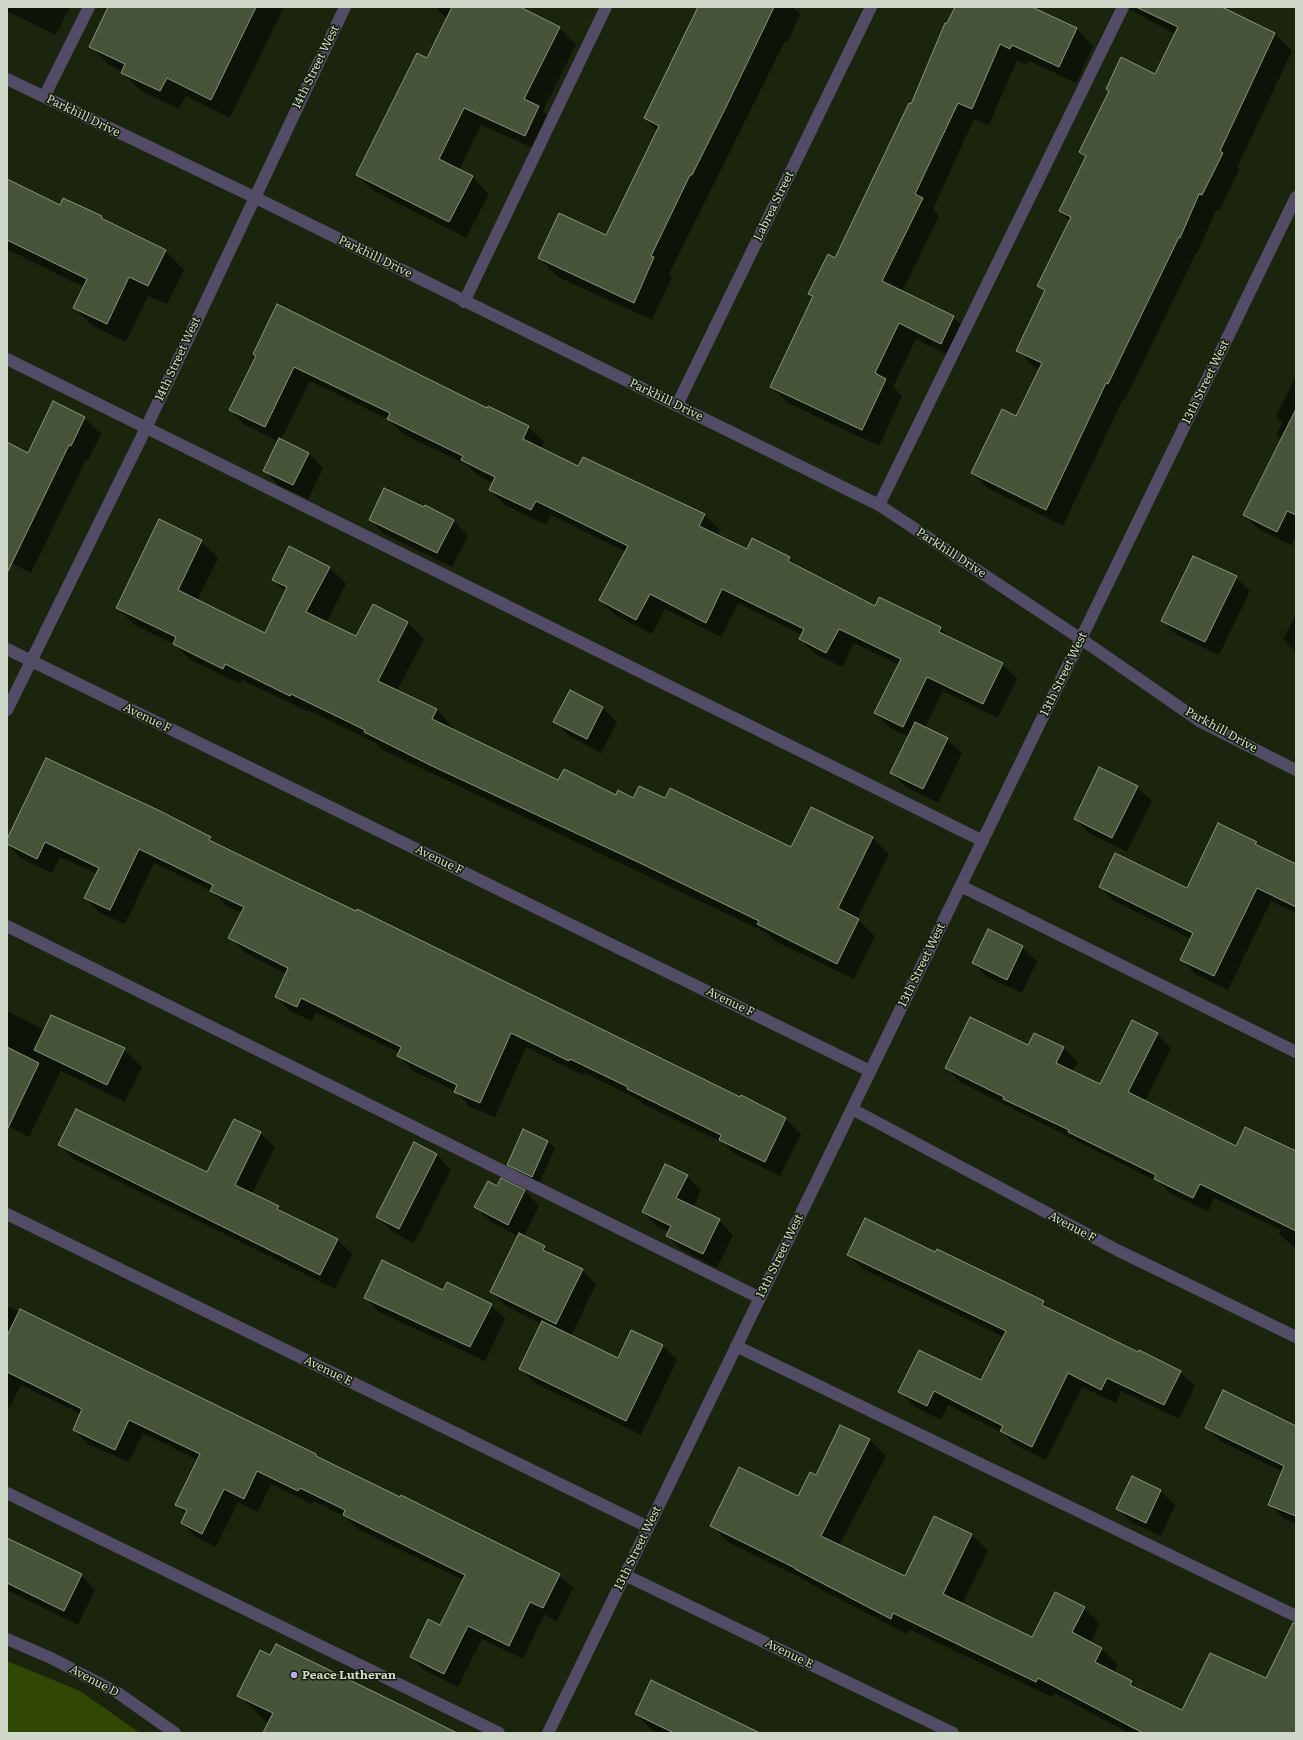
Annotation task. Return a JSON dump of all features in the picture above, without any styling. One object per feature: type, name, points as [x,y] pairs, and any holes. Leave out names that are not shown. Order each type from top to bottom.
[{"type":"street","points":[[44,97],[89,7]]},
{"type":"street","name":"14th Street West","points":[[7,710],[146,428],[345,7]]},
{"type":"street","points":[[464,302],[606,7]]},
{"type":"street","name":"Labrea Street","points":[[676,405],[871,7]]},
{"type":"street","points":[[880,506],[1123,7]]},
{"type":"street","name":"Parkhill Drive","points":[[7,79],[254,197],[464,302],[880,506],[1081,639],[1201,722],[1296,770]]},
{"type":"street","name":"13th Street West","points":[[548,1733],[1296,197]]},
{"type":"street","points":[[7,359],[983,841]]},
{"type":"street","name":"Avenue F","points":[[7,649],[870,1070]]},
{"type":"street","points":[[960,886],[1296,1052]]},
{"type":"street","points":[[7,926],[760,1298]]},
{"type":"street","name":"Avenue F","points":[[852,1110],[1117,1250],[1296,1337]]},
{"type":"street","name":"Avenue E","points":[[7,1214],[648,1527]]},
{"type":"street","points":[[736,1346],[1296,1616]]},
{"type":"street","points":[[7,1493],[499,1733]]},
{"type":"street","name":"Avenue E","points":[[625,1575],[953,1733]]},
{"type":"street","name":"Avenue D","points":[[7,1639],[51,1658],[118,1693],[174,1733]]},
{"type":"green space","points":[[7,1661],[80,1691],[140,1733],[7,1733]]},
{"type":"building","points":[[108,7],[256,7],[211,100],[167,78],[160,91],[121,73],[125,64],[89,47]]},
{"type":"building","points":[[452,7],[520,7],[560,27],[524,99],[539,106],[525,136],[464,108],[439,159],[473,176],[449,222],[356,175],[417,53],[427,58]]},
{"type":"building","points":[[698,7],[774,7],[727,105],[692,175],[690,175],[651,256],[654,257],[634,303],[538,258],[559,213],[606,235],[659,126],[644,118]]},
{"type":"building","points":[[955,7],[1032,7],[1077,28],[1059,67],[1012,45],[1010,49],[1000,44],[972,109],[958,103],[915,194],[923,198],[882,281],[954,316],[941,344],[899,323],[875,373],[886,379],[862,430],[770,387],[813,296],[808,294],[828,254],[835,258],[909,103],[911,104],[945,23],[947,23]]},
{"type":"building","points":[[1136,7],[1222,7],[1275,33],[1220,151],[1223,153],[1202,195],[1199,194],[1180,238],[1179,237],[1108,384],[1106,383],[1046,510],[971,473],[1002,409],[1016,416],[1042,363],[1016,351],[1045,290],[1037,286],[1071,217],[1059,211],[1086,156],[1079,152],[1109,91],[1106,89],[1121,57],[1155,74],[1178,27]]},
{"type":"building","points":[[7,179],[60,205],[63,198],[102,216],[101,218],[166,250],[148,286],[129,277],[107,324],[73,308],[87,279],[7,240]]},
{"type":"building","points":[[277,304],[487,408],[488,406],[529,426],[523,439],[578,466],[583,457],[705,514],[699,526],[747,549],[752,538],[790,557],[788,561],[875,606],[879,597],[941,627],[939,632],[1003,663],[983,704],[927,677],[903,727],[874,713],[901,659],[839,629],[826,653],[799,639],[804,629],[722,589],[706,623],[650,594],[636,620],[599,600],[628,546],[536,501],[531,510],[489,490],[495,477],[461,460],[463,456],[387,419],[390,413],[294,367],[265,427],[229,410],[256,356],[253,354]]},
{"type":"building","points":[[53,401],[85,417],[71,446],[69,445],[7,573],[7,442],[28,453]]},
{"type":"building","points":[[1296,409],[1296,515],[1287,511],[1277,532],[1243,515]]},
{"type":"building","points":[[279,438],[309,453],[293,485],[263,471]]},
{"type":"building","points":[[384,488],[424,507],[425,505],[454,520],[437,553],[369,520]]},
{"type":"building","points":[[159,519],[202,540],[178,590],[265,633],[287,587],[272,580],[289,546],[330,567],[306,612],[356,636],[373,604],[408,622],[378,681],[437,709],[432,719],[558,780],[564,769],[616,795],[618,790],[633,798],[639,786],[665,798],[670,788],[791,847],[811,807],[873,837],[838,908],[859,919],[837,964],[757,924],[759,921],[640,863],[430,765],[364,732],[365,730],[291,694],[290,696],[225,664],[223,669],[173,644],[176,637],[116,608]]},
{"type":"building","points":[[1193,556],[1237,576],[1205,642],[1161,621]]},
{"type":"building","points":[[570,690],[603,707],[587,739],[553,722]]},
{"type":"building","points":[[915,722],[948,738],[923,789],[890,773]]},
{"type":"building","points":[[46,758],[158,810],[211,837],[209,840],[291,880],[356,911],[357,909],[740,1097],[741,1095],[786,1118],[765,1162],[719,1140],[721,1135],[627,1089],[628,1087],[511,1033],[480,1103],[454,1092],[457,1085],[397,1056],[401,1047],[301,998],[297,1007],[275,997],[288,968],[228,938],[244,907],[210,891],[213,885],[139,849],[110,910],[84,898],[99,868],[45,842],[37,859],[7,844],[7,839]]},
{"type":"building","points":[[1099,767],[1138,786],[1112,838],[1074,819]]},
{"type":"building","points":[[1218,823],[1257,842],[1255,844],[1296,864],[1296,907],[1257,888],[1214,976],[1180,960],[1193,933],[1099,887],[1115,853],[1187,888]]},
{"type":"building","points":[[988,929],[1023,946],[1007,980],[972,963]]},
{"type":"building","points":[[51,1015],[125,1048],[107,1085],[34,1050]]},
{"type":"building","points":[[970,1017],[1028,1045],[1034,1033],[1064,1047],[1056,1063],[1100,1084],[1132,1020],[1158,1033],[1128,1092],[1236,1146],[1245,1127],[1296,1151],[1296,1231],[1200,1184],[1193,1198],[1154,1179],[1156,1175],[1068,1132],[1069,1130],[1003,1099],[1004,1097],[945,1068]]},
{"type":"building","points":[[7,1047],[39,1063],[7,1130]]},
{"type":"building","points":[[76,1109],[207,1172],[234,1119],[261,1132],[235,1185],[279,1206],[277,1209],[338,1239],[320,1275],[58,1145]]},
{"type":"building","points":[[523,1129],[548,1141],[532,1177],[507,1165]]},
{"type":"building","points":[[414,1142],[437,1154],[399,1229],[376,1217]]},
{"type":"building","points":[[665,1164],[688,1175],[676,1198],[720,1219],[703,1254],[666,1236],[671,1226],[642,1212]]},
{"type":"building","points":[[501,1178],[525,1190],[508,1225],[474,1207],[488,1181],[497,1186]]},
{"type":"building","points":[[865,1218],[935,1252],[937,1249],[1044,1301],[1042,1305],[1138,1352],[1139,1350],[1181,1371],[1164,1405],[1107,1378],[1101,1390],[1068,1373],[1032,1447],[1000,1431],[1003,1426],[934,1391],[927,1406],[898,1392],[919,1350],[981,1380],[1006,1331],[847,1255]]},
{"type":"building","points":[[519,1233],[545,1246],[543,1250],[583,1269],[556,1324],[490,1292]]},
{"type":"building","points":[[382,1260],[443,1290],[447,1282],[492,1304],[470,1347],[364,1298]]},
{"type":"building","points":[[20,1309],[316,1454],[316,1456],[400,1497],[401,1495],[560,1574],[543,1608],[530,1602],[509,1646],[468,1626],[444,1674],[410,1657],[428,1619],[440,1625],[465,1575],[343,1515],[345,1510],[300,1488],[298,1491],[257,1471],[244,1499],[224,1489],[202,1534],[181,1523],[187,1510],[175,1505],[200,1454],[129,1420],[115,1450],[73,1430],[82,1409],[7,1372],[7,1336]]},
{"type":"building","points":[[542,1321],[618,1358],[631,1330],[663,1345],[626,1421],[519,1369]]},
{"type":"building","points":[[1223,1390],[1296,1426],[1296,1516],[1268,1505],[1284,1466],[1205,1428]]},
{"type":"building","points":[[840,1425],[870,1439],[821,1536],[905,1576],[934,1516],[972,1534],[943,1594],[1032,1637],[1055,1592],[1085,1607],[1072,1632],[1102,1648],[1095,1662],[1132,1681],[1130,1685],[1182,1710],[1210,1653],[1266,1678],[1293,1623],[1296,1623],[1296,1733],[1143,1733],[1038,1678],[1036,1682],[893,1613],[891,1619],[795,1568],[710,1526],[739,1467],[798,1496],[810,1472],[816,1475]]},
{"type":"building","points":[[1132,1476],[1161,1490],[1146,1523],[1116,1509]]},
{"type":"building","points":[[7,1538],[82,1574],[64,1611],[7,1583]]},
{"type":"building","name":"Peace Lutheran","points":[[276,1644],[457,1733],[263,1733],[273,1713],[237,1696],[260,1650],[270,1655]]},
{"type":"building","points":[[651,1680],[760,1733],[674,1733],[635,1714]]},
{"type":"place","name":"Peace Lutheran","points":[[294,1675]]}]
